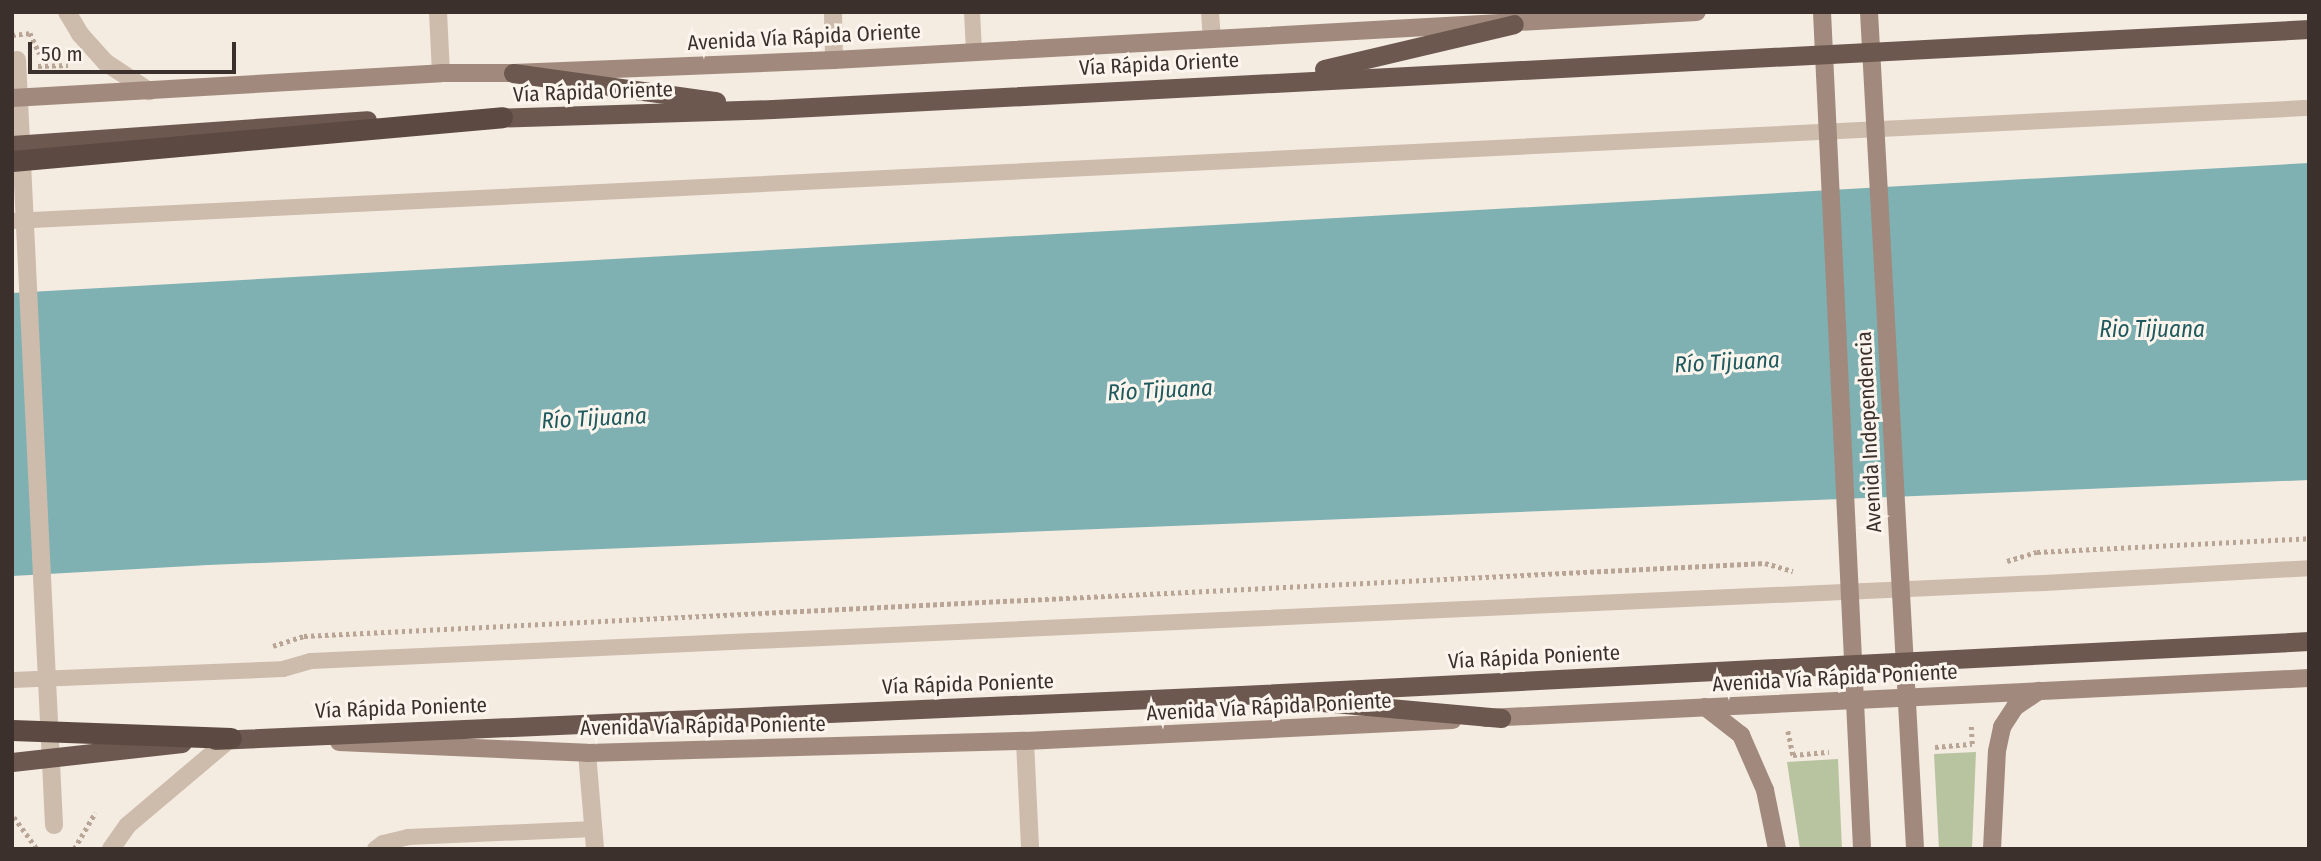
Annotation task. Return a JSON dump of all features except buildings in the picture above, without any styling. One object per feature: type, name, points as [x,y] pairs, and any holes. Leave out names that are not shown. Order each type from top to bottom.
[{"type":"highway","points":[[1274,81],[1514,24]]},
{"type":"highway","name":"Vía Rápida Oriente","points":[[12,145],[332,121],[773,109],[2309,29]]},
{"type":"highway","points":[[513,73],[773,109]]},
{"type":"highway","points":[[12,161],[502,117]]},
{"type":"highway","name":"Avenida Vía Rápida Poniente","points":[[1926,660],[2309,641]]},
{"type":"highway","name":"Vía Rápida Poniente","points":[[12,762],[231,738],[1241,695],[1926,660]]},
{"type":"highway","points":[[1241,695],[1501,718]]},
{"type":"highway","points":[[12,730],[231,738]]},
{"type":"main road","name":"Avenida Vía Rápida Oriente","points":[[149,91],[441,73],[513,73],[834,60],[1697,12]]},
{"type":"main road","name":"Avenida Independencia","points":[[1822,12],[1862,849]]},
{"type":"main road","name":"Avenida Independencia","points":[[1869,12],[1915,849]]},
{"type":"main road","points":[[12,98],[149,91]]},
{"type":"main road","name":"Avenida Vía Rápida Poniente","points":[[231,738],[587,752],[1025,741],[2309,678]]},
{"type":"main road","points":[[1992,849],[1997,751],[2002,727],[2015,708],[2039,691]]},
{"type":"main road","points":[[1705,706],[1741,735],[1765,790],[1777,849]]},
{"type":"street","points":[[67,12],[80,34],[105,62],[149,91]]},
{"type":"street","points":[[439,12],[441,73]]},
{"type":"street","points":[[832,12],[834,60]]},
{"type":"street","points":[[1210,12],[1212,39]]},
{"type":"street","points":[[17,60],[54,825]]},
{"type":"street","points":[[111,849],[128,825],[231,738]]},
{"type":"street","points":[[1025,741],[1030,849]]},
{"type":"street","points":[[587,752],[595,849]]},
{"type":"lane","points":[[972,12],[974,52]]},
{"type":"lane","points":[[12,221],[2309,108]]},
{"type":"lane","points":[[12,680],[283,669],[324,660],[2044,583],[2309,568]]},
{"type":"lane","points":[[375,849],[383,843],[408,837],[594,829]]},
{"type":"path","points":[[1996,562],[2037,552],[2309,538]]},
{"type":"path","points":[[263,649],[304,636],[1765,563],[1804,575]]},
{"type":"path","points":[[1935,747],[1972,744],[1971,726]]},
{"type":"path","points":[[1788,731],[1793,755],[1829,752]]},
{"type":"path","points":[[74,849],[95,813]]},
{"type":"path","points":[[14,817],[37,849]]},
{"type":"green space","points":[[1976,752],[1972,849],[1939,849],[1934,754]]},
{"type":"green space","points":[[1838,759],[1842,849],[1800,849],[1787,762]]},
{"type":"water","name":"Rio Tijuana","points":[[2309,163],[2309,480],[208,565],[12,576],[12,293]]},
{"type":"water label","name":"Río Tijuana","points":[[1727,362]]},
{"type":"water label","name":"Río Tijuana","points":[[1160,390]]},
{"type":"water label","name":"Río Tijuana","points":[[594,418]]}]
